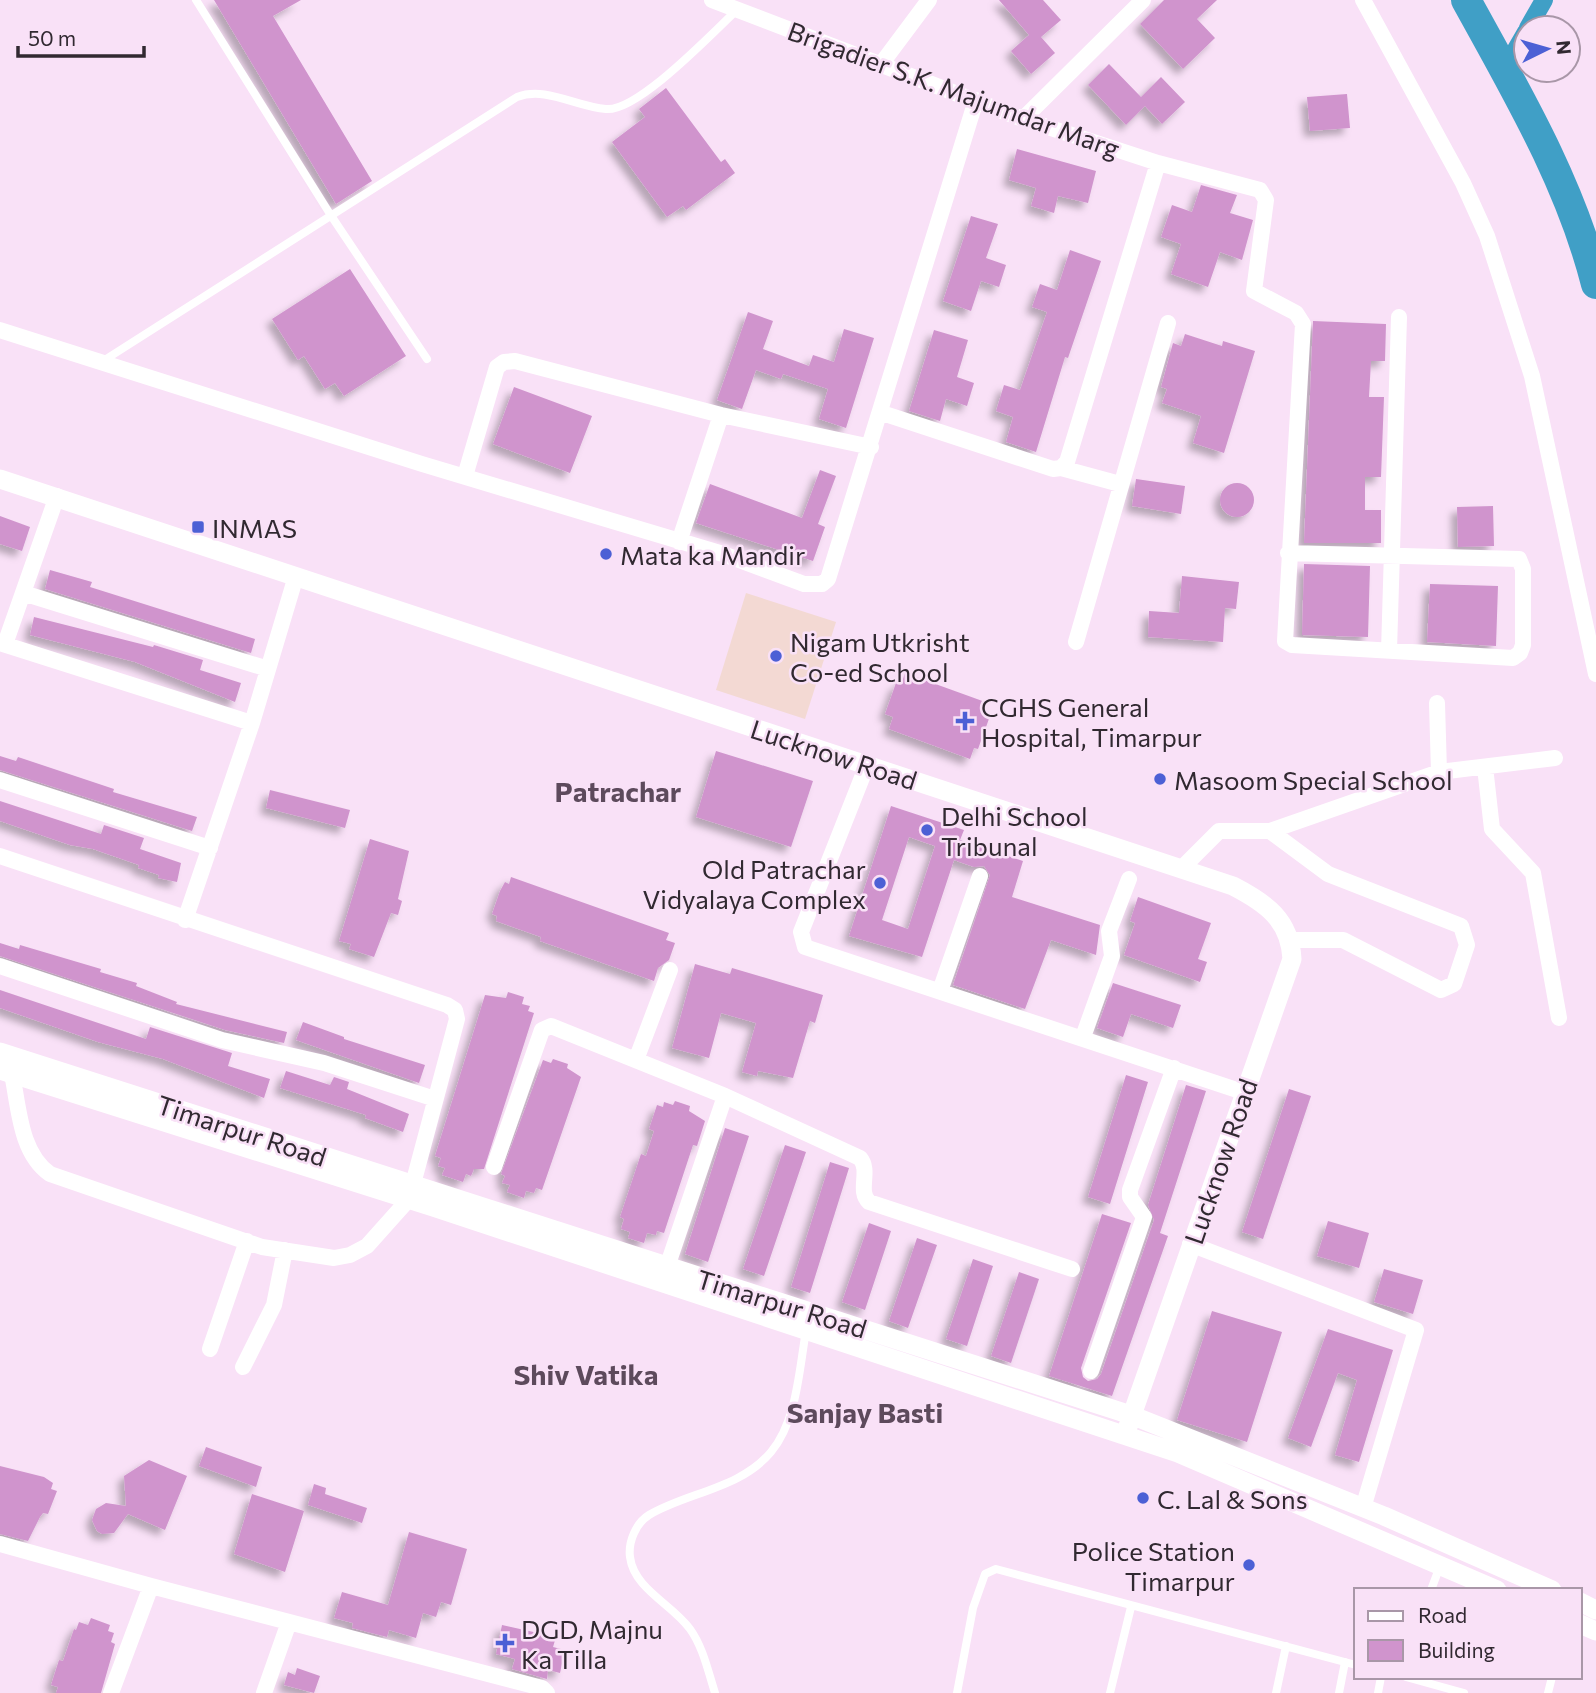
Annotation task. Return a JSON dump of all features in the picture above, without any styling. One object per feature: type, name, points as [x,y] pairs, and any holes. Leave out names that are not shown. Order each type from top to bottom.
[{"type":"street","name":"Brigadier S.K. Majumdar Marg","points":[[712,0],[1023,119],[1158,163],[1255,188],[1266,200],[1254,291],[1296,313],[1303,324],[1288,553]]},
{"type":"street","points":[[882,63],[929,0]]},
{"type":"street","points":[[1023,119],[1143,0]]},
{"type":"street","points":[[1363,0],[1464,183],[1487,236],[1532,376],[1596,674]]},
{"type":"street","points":[[0,330],[680,542],[804,584],[822,584],[828,579],[871,447],[976,100]]},
{"type":"street","points":[[1061,468],[1066,462],[1158,163]]},
{"type":"street","points":[[1390,651],[1399,317]]},
{"type":"street","points":[[1076,642],[1168,323]]},
{"type":"street","points":[[465,476],[497,367],[504,362],[515,361],[721,415],[871,447]]},
{"type":"street","points":[[882,412],[1053,469],[1061,468],[1120,484]]},
{"type":"street","points":[[680,542],[721,415]]},
{"type":"street","name":"Lucknow Road","points":[[0,479],[1233,886],[1253,897],[1285,925],[1291,940],[1292,959],[1243,1092],[1125,1435]]},
{"type":"street","points":[[57,496],[3,643],[252,723]]},
{"type":"street","points":[[1288,553],[1520,559],[1523,569],[1523,645],[1520,653],[1513,658],[1292,645],[1285,641],[1288,553]]},
{"type":"street","points":[[185,920],[252,723],[296,576]]},
{"type":"street","points":[[23,593],[268,670]]},
{"type":"street","points":[[1437,703],[1439,772]]},
{"type":"street","points":[[1181,869],[1219,831],[1270,831],[1439,772],[1556,758]]},
{"type":"street","points":[[867,765],[801,932],[802,941],[814,951],[1083,1037],[1243,1092]]},
{"type":"street","points":[[1485,767],[1492,829],[1533,873],[1559,1018]]},
{"type":"street","points":[[0,780],[210,848]]},
{"type":"street","points":[[1270,831],[1328,874],[1461,926],[1467,945],[1454,984],[1441,990],[1343,940],[1291,940]]},
{"type":"street","points":[[0,856],[455,1010],[456,1030],[411,1192],[367,1246],[350,1255],[334,1258],[247,1241],[50,1174],[33,1157],[27,1145],[7,1063]]},
{"type":"street","points":[[940,991],[980,876]]},
{"type":"street","points":[[1083,1037],[1112,957],[1109,931],[1129,879]]},
{"type":"street","points":[[0,965],[222,1040],[324,1063],[435,1099]]},
{"type":"street","points":[[636,1060],[670,970]]},
{"type":"street","points":[[494,1167],[542,1030],[546,1026],[725,1097],[860,1158],[865,1166],[864,1194],[869,1202],[1072,1269]]},
{"type":"street","name":"Timarpur Road","points":[[7,1063],[411,1192],[813,1312],[1131,1415],[1363,1508],[1547,1588]]},
{"type":"street","points":[[1091,1371],[1144,1217],[1130,1197],[1130,1190],[1174,1068]]},
{"type":"street","points":[[667,1267],[725,1097]]},
{"type":"street","name":"Timarpur Road","points":[[411,1192],[807,1331],[1196,1460],[1492,1588]]},
{"type":"street","points":[[210,1349],[247,1241]]},
{"type":"street","points":[[1190,1244],[1416,1330],[1363,1508]]},
{"type":"street","points":[[243,1367],[274,1305],[285,1250]]},
{"type":"street","points":[[0,1544],[542,1688],[547,1693]]},
{"type":"street","points":[[111,1693],[151,1586]]},
{"type":"street","points":[[264,1693],[289,1622]]},
{"type":"lane","points":[[199,1],[330,215],[427,359]]},
{"type":"lane","points":[[101,363],[330,215],[527,93],[604,109],[617,108],[669,74],[737,9]]},
{"type":"lane","points":[[715,1693],[702,1653],[690,1630],[636,1576],[630,1557],[631,1542],[638,1526],[648,1516],[708,1492],[757,1467],[772,1450],[789,1421],[813,1312]]},
{"type":"lane","points":[[1433,1588],[1440,1566]]},
{"type":"lane","points":[[957,1693],[973,1608],[989,1571],[996,1570],[1354,1664]]},
{"type":"lane","points":[[1110,1693],[1131,1607]]},
{"type":"lane","points":[[1276,1693],[1286,1646]]},
{"type":"lane","points":[[1339,1693],[1345,1662]]},
{"type":"lane","points":[[1412,1679],[1444,1690],[1464,1693]]},
{"type":"shaded area","name":"Nigam Utkrisht Co-ed School","points":[[746,593],[836,622],[805,719],[716,690]]},
{"type":"building","points":[[214,0],[301,0],[273,16],[372,181],[336,204]]},
{"type":"building","points":[[999,0],[1043,0],[1061,20],[1041,37],[1055,53],[1031,74],[1011,51],[1029,35]]},
{"type":"building","points":[[1164,0],[1217,0],[1197,19],[1215,38],[1183,69],[1140,24]]},
{"type":"building","points":[[1109,64],[1141,97],[1161,77],[1185,102],[1162,124],[1145,106],[1126,125],[1088,85]]},
{"type":"building","points":[[666,88],[721,162],[725,159],[735,173],[686,210],[683,206],[667,217],[612,142],[645,117],[639,109]]},
{"type":"building","points":[[1347,94],[1350,128],[1310,131],[1307,97]]},
{"type":"building","points":[[1017,149],[1096,171],[1088,203],[1058,196],[1054,213],[1031,206],[1036,188],[1009,180]]},
{"type":"building","points":[[1201,185],[1237,195],[1230,213],[1253,220],[1242,260],[1220,252],[1208,287],[1171,274],[1181,244],[1161,237],[1172,205],[1192,212]]},
{"type":"building","points":[[971,216],[998,224],[986,258],[1006,265],[999,287],[981,281],[971,311],[943,301]]},
{"type":"building","points":[[1070,250],[1101,261],[1068,358],[1065,357],[1036,452],[1006,442],[1013,417],[996,411],[1004,385],[1020,390],[1047,312],[1032,307],[1040,284],[1057,290]]},
{"type":"building","points":[[350,269],[406,356],[344,396],[335,383],[325,389],[304,356],[298,360],[272,319]]},
{"type":"building","points":[[748,312],[773,321],[763,349],[809,366],[813,355],[834,362],[844,329],[874,338],[846,428],[819,419],[828,389],[783,374],[781,379],[756,370],[742,409],[717,400]]},
{"type":"building","points":[[1313,321],[1386,324],[1385,361],[1371,361],[1369,397],[1384,397],[1381,477],[1365,477],[1365,510],[1381,510],[1381,543],[1304,543]]},
{"type":"building","points":[[934,330],[968,340],[957,377],[974,383],[967,406],[946,399],[940,421],[909,411]]},
{"type":"building","points":[[1185,334],[1222,346],[1223,341],[1255,351],[1224,453],[1193,443],[1201,416],[1162,403],[1167,389],[1161,387],[1173,343],[1181,346]]},
{"type":"building","points":[[514,387],[592,416],[570,473],[493,444]]},
{"type":"building","points":[[820,470],[836,476],[818,524],[825,527],[813,561],[696,523],[710,484],[802,518]]},
{"type":"building","points":[[1136,479],[1185,486],[1181,514],[1132,506]]},
{"type":"building","points":[[1237,483],[1249,488],[1254,500],[1249,512],[1237,517],[1225,512],[1220,500],[1225,488]]},
{"type":"building","points":[[1493,506],[1494,546],[1458,547],[1457,507]]},
{"type":"building","points":[[0,516],[30,527],[22,551],[0,544]]},
{"type":"building","points":[[1304,564],[1370,566],[1368,637],[1302,635]]},
{"type":"building","points":[[50,570],[92,582],[90,587],[255,639],[251,653],[45,589]]},
{"type":"building","points":[[1182,576],[1239,582],[1236,609],[1225,608],[1223,642],[1148,637],[1149,611],[1179,613]]},
{"type":"building","points":[[1430,584],[1498,586],[1496,646],[1427,642]]},
{"type":"building","points":[[34,617],[153,647],[154,645],[203,660],[200,670],[241,683],[235,702],[135,662],[30,635]]},
{"type":"building","points":[[905,673],[988,703],[984,714],[990,716],[978,749],[974,748],[970,759],[889,729],[893,717],[885,714],[896,683],[901,685]]},
{"type":"building","points":[[716,751],[813,781],[791,847],[696,817]]},
{"type":"building","points":[[0,756],[16,761],[18,757],[114,789],[113,792],[197,817],[192,831],[0,770]]},
{"type":"building","points":[[270,790],[350,810],[345,828],[266,808]]},
{"type":"building","points":[[0,801],[101,834],[104,825],[144,838],[140,849],[181,863],[177,882],[158,878],[159,875],[138,868],[139,865],[93,849],[70,845],[0,821]]},
{"type":"building","points":[[891,806],[964,830],[960,840],[1023,861],[1012,897],[1100,925],[1096,955],[1051,940],[1025,1009],[953,985],[990,875],[984,866],[974,867],[954,860],[922,957],[849,936]],"holes":[[[909,837],[935,846],[908,929],[882,920]]]},
{"type":"building","points":[[370,839],[409,851],[398,899],[402,901],[398,915],[391,913],[374,957],[349,949],[351,944],[339,941]]},
{"type":"building","points":[[511,877],[669,933],[666,940],[675,943],[669,960],[658,968],[654,981],[540,941],[541,937],[496,921],[497,916],[492,914],[500,891],[505,882],[509,884]]},
{"type":"building","points":[[1138,897],[1211,923],[1198,959],[1207,962],[1200,982],[1124,955],[1135,923],[1130,921]]},
{"type":"building","points":[[0,943],[19,949],[20,945],[101,969],[100,972],[137,983],[136,986],[177,1002],[176,1004],[287,1032],[284,1043],[225,1030],[0,956]]},
{"type":"building","points":[[695,964],[730,974],[732,968],[823,995],[815,1023],[810,1021],[793,1078],[758,1071],[757,1076],[742,1072],[756,1023],[721,1013],[709,1058],[672,1048]]},
{"type":"building","points":[[1113,983],[1181,1005],[1173,1028],[1131,1014],[1123,1037],[1097,1028]]},
{"type":"building","points":[[0,990],[146,1039],[150,1027],[232,1053],[228,1066],[270,1079],[264,1098],[163,1059],[98,1042],[0,1008]]},
{"type":"building","points":[[508,992],[524,997],[522,1004],[530,1006],[528,1011],[534,1013],[484,1169],[474,1169],[471,1176],[466,1174],[463,1182],[442,1175],[445,1168],[438,1166],[441,1158],[435,1156],[485,995],[506,998]]},
{"type":"building","points":[[303,1022],[344,1039],[425,1065],[419,1083],[296,1040]]},
{"type":"building","points":[[553,1059],[568,1064],[567,1068],[581,1077],[542,1190],[536,1188],[534,1193],[526,1191],[524,1198],[507,1192],[510,1185],[502,1183],[505,1176],[501,1174],[543,1060],[551,1063]]},
{"type":"building","points":[[286,1071],[330,1085],[334,1077],[349,1082],[347,1089],[409,1114],[403,1132],[365,1118],[366,1115],[280,1088]]},
{"type":"building","points":[[1126,1075],[1148,1082],[1110,1204],[1088,1197]]},
{"type":"building","points":[[1186,1085],[1206,1091],[1160,1233],[1168,1236],[1112,1396],[1049,1376],[1102,1214],[1131,1223],[1081,1368],[1083,1377],[1088,1381],[1097,1379],[1101,1374],[1154,1220],[1148,1205]]},
{"type":"building","points":[[1289,1089],[1311,1096],[1263,1239],[1242,1232]]},
{"type":"building","points":[[675,1101],[690,1106],[689,1111],[705,1121],[697,1146],[693,1145],[664,1233],[647,1233],[644,1243],[628,1238],[630,1232],[621,1229],[624,1219],[620,1217],[641,1154],[646,1156],[654,1131],[649,1129],[657,1105],[663,1107],[664,1102],[673,1105]]},
{"type":"building","points":[[725,1128],[749,1136],[708,1262],[685,1254]]},
{"type":"building","points":[[785,1145],[806,1152],[764,1276],[743,1269]]},
{"type":"building","points":[[830,1162],[849,1168],[810,1293],[791,1287]]},
{"type":"building","points":[[1328,1221],[1369,1233],[1359,1268],[1317,1256]]},
{"type":"building","points":[[869,1223],[891,1231],[865,1310],[842,1302]]},
{"type":"building","points":[[917,1238],[937,1245],[908,1328],[889,1321]]},
{"type":"building","points":[[973,1259],[993,1266],[967,1346],[946,1339]]},
{"type":"building","points":[[1384,1269],[1423,1280],[1413,1314],[1374,1302]]},
{"type":"building","points":[[1019,1272],[1039,1279],[1011,1363],[991,1356]]},
{"type":"building","points":[[1212,1311],[1282,1332],[1247,1442],[1177,1420]]},
{"type":"building","points":[[1328,1329],[1393,1350],[1359,1462],[1335,1455],[1357,1380],[1338,1373],[1311,1447],[1288,1438]]},
{"type":"building","points":[[206,1447],[262,1467],[256,1487],[199,1466]]},
{"type":"building","points":[[149,1460],[187,1476],[165,1530],[128,1514],[114,1533],[102,1534],[97,1531],[92,1520],[96,1509],[106,1503],[126,1506],[124,1476]]},
{"type":"building","points":[[0,1466],[44,1477],[53,1483],[51,1489],[57,1491],[48,1514],[43,1513],[40,1517],[28,1541],[0,1534]]},
{"type":"building","points":[[314,1484],[326,1488],[325,1494],[367,1508],[362,1523],[308,1505]]},
{"type":"building","points":[[252,1494],[304,1511],[285,1572],[234,1554]]},
{"type":"building","points":[[409,1532],[467,1549],[451,1605],[441,1602],[436,1617],[423,1613],[416,1638],[389,1630],[387,1637],[352,1628],[353,1623],[334,1618],[342,1592],[388,1605]]},
{"type":"building","points":[[91,1618],[110,1625],[108,1631],[114,1633],[111,1642],[115,1644],[101,1693],[56,1693],[58,1687],[51,1685],[59,1660],[63,1661],[79,1622],[88,1625]]},
{"type":"building","points":[[502,1625],[556,1637],[553,1647],[565,1650],[560,1673],[548,1670],[547,1679],[512,1669],[515,1659],[496,1654]]},
{"type":"building","points":[[297,1668],[320,1676],[314,1693],[284,1685],[288,1672],[295,1675]]},
{"type":"waterway","points":[[1466,0],[1557,173],[1572,209],[1596,284]]},
{"type":"waterway","points":[[1536,14],[1544,0]]},
{"type":"waterway","points":[[1504,70],[1512,56]]},
{"type":"place","name":"INMAS","points":[[198,527]]},
{"type":"place","name":"Mata ka Mandir","points":[[606,554]]},
{"type":"place","name":"Nigam Utkrisht Co-ed School","points":[[776,656]]},
{"type":"place","name":"CGHS General Hospital, Timarpur","points":[[965,721]]},
{"type":"place","name":"Masoom Special School","points":[[1160,779]]},
{"type":"place","name":"Delhi School Tribunal","points":[[927,830]]},
{"type":"place","name":"Old Patrachar Vidyalaya Complex","points":[[880,883]]},
{"type":"place","name":"C. Lal & Sons","points":[[1143,1498]]},
{"type":"place","name":"Police Station Timarpur","points":[[1249,1565]]},
{"type":"place","name":"DGD, Majnu Ka Tilla","points":[[505,1643]]},
{"type":"district","name":"Patrachar","points":[[618,791]]},
{"type":"district","name":"Shiv Vatika","points":[[586,1374]]},
{"type":"district","name":"Sanjay Basti","points":[[865,1412]]}]
